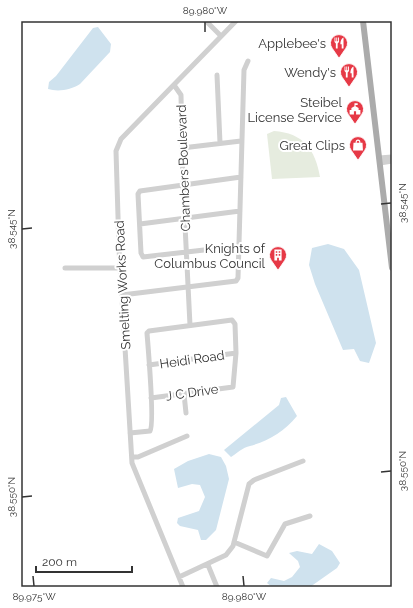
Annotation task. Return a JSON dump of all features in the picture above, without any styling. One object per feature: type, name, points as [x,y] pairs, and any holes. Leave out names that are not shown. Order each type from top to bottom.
[{"type":"main road","points":[[363,21],[392,268]]},
{"type":"street","points":[[206,21],[221,36]]},
{"type":"street","name":"Smelting Works Road","points":[[183,587],[136,475],[132,457],[115,163],[117,146],[121,139],[236,21]]},
{"type":"street","points":[[122,295],[236,281],[238,278],[244,70],[248,61]]},
{"type":"street","points":[[217,75],[220,143]]},
{"type":"street","name":"Chambers Boulevard","points":[[174,85],[181,95],[184,219],[190,325]]},
{"type":"street","points":[[182,148],[241,141]]},
{"type":"street","points":[[379,160],[392,157]]},
{"type":"street","points":[[379,160],[392,161]]},
{"type":"street","points":[[239,246],[143,257],[141,253],[138,194],[140,191],[240,178]]},
{"type":"street","points":[[140,224],[240,211]]},
{"type":"street","points":[[65,268],[120,268]]},
{"type":"street","points":[[130,433],[147,432],[152,428],[147,333],[149,331],[230,319],[235,324],[236,353]]},
{"type":"street","name":"Heidi Road","points":[[149,365],[236,353]]},
{"type":"street","name":"J C Drive","points":[[151,398],[233,387],[236,353]]},
{"type":"street","points":[[184,394],[186,413]]},
{"type":"street","points":[[132,457],[138,457],[187,436]]},
{"type":"street","points":[[179,577],[208,565],[226,555],[234,542],[249,484],[254,480],[304,461]]},
{"type":"street","points":[[234,542],[267,556],[285,524],[310,516]]},
{"type":"street","points":[[208,565],[217,587]]},
{"type":"shaded area","points":[[274,131],[293,135],[306,144],[315,158],[320,177],[272,179],[267,134]]},
{"type":"water","points":[[98,27],[111,44],[110,52],[80,84],[73,88],[64,90],[48,89],[49,82],[56,76],[93,28]]},
{"type":"water","points":[[328,244],[344,249],[359,270],[376,343],[369,363],[360,361],[354,349],[343,350],[315,284],[309,265],[312,248]]},
{"type":"water","points":[[286,397],[297,416],[287,427],[269,439],[245,448],[231,457],[224,450],[279,405],[281,398]]},
{"type":"water","points":[[209,454],[221,457],[226,466],[229,479],[216,530],[206,540],[201,540],[198,530],[180,526],[177,523],[178,518],[199,511],[205,497],[200,485],[192,484],[178,488],[174,469],[188,461]]},
{"type":"water","points":[[319,544],[332,551],[340,563],[337,568],[310,587],[272,587],[267,583],[271,578],[284,581],[292,577],[300,567],[298,561],[289,553],[297,551],[312,554]]},
{"type":"place","name":"Applebee's","points":[[339,58]]},
{"type":"place","name":"Wendy's","points":[[349,87]]},
{"type":"place","name":"Steibel License Service","points":[[355,124]]},
{"type":"place","name":"Great Clips","points":[[358,160]]},
{"type":"place","name":"Knights of Columbus Council","points":[[278,270]]}]
